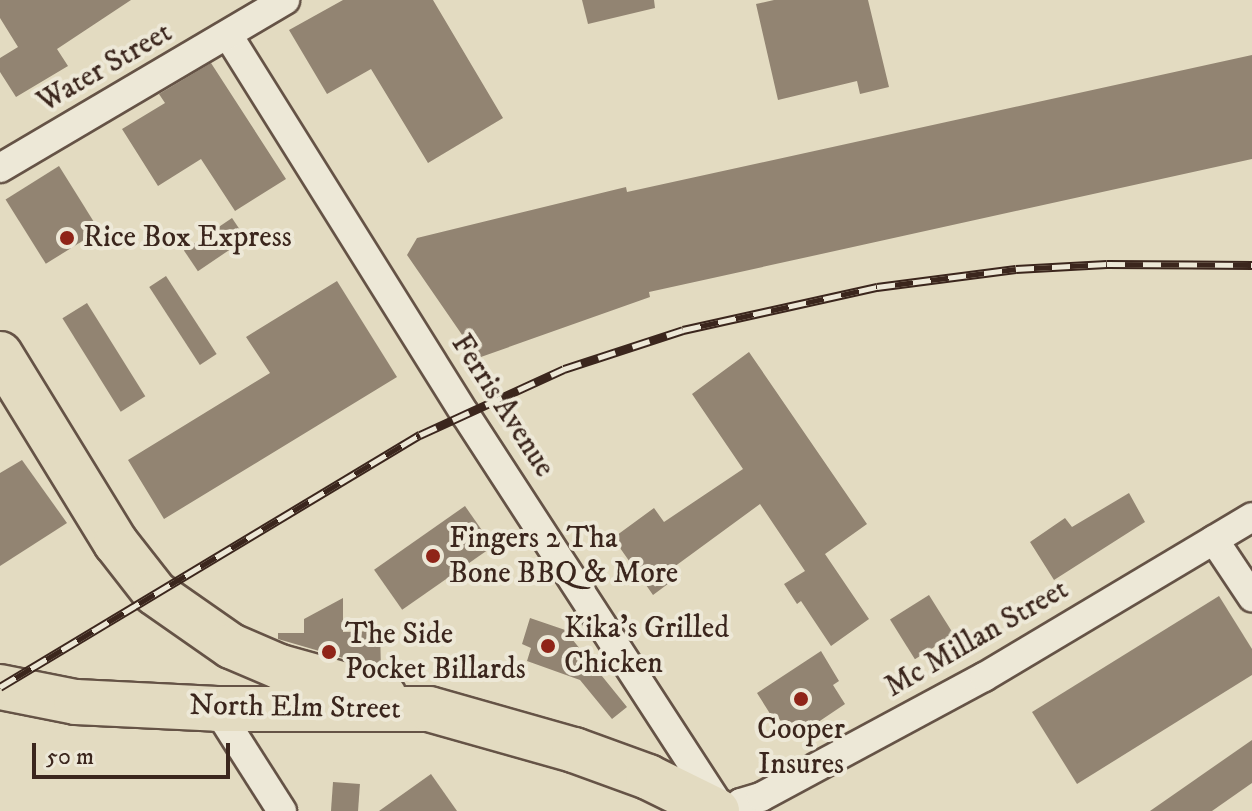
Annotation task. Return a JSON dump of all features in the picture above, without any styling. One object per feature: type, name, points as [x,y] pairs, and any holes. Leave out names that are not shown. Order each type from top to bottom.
[{"type":"main road","points":[[0,354],[116,543],[155,593],[231,646],[280,667],[429,709]]},
{"type":"main road","name":"North Elm Street","points":[[0,687],[76,702],[217,709],[429,709],[574,750],[648,777],[720,811]]},
{"type":"street","name":"Water Street","points":[[0,168],[285,0]]},
{"type":"street","name":"Ferris Avenue","points":[[228,35],[457,401],[720,811]]},
{"type":"street","name":"Mc Millan Street","points":[[732,811],[741,803],[761,797],[984,677],[1252,517]]},
{"type":"street","points":[[1214,540],[1252,597]]},
{"type":"street","points":[[217,709],[282,811]]},
{"type":"building","points":[[0,0],[131,0],[57,49],[68,66],[16,97],[0,72],[0,58],[18,47],[0,18]]},
{"type":"building","points":[[343,0],[433,0],[503,118],[428,163],[371,69],[327,94],[289,30]]},
{"type":"building","points":[[582,0],[654,0],[655,8],[588,24]]},
{"type":"building","points":[[774,0],[868,0],[889,87],[860,94],[857,81],[778,100],[756,4]]},
{"type":"building","points":[[1252,55],[1252,159],[649,292],[650,297],[478,358],[407,255],[417,238],[626,187],[627,192]]},
{"type":"building","points":[[211,63],[286,179],[235,211],[201,159],[158,186],[122,129],[165,103],[159,94]]},
{"type":"building","points":[[59,166],[99,230],[46,264],[6,199]]},
{"type":"building","points":[[232,218],[246,239],[198,271],[184,250]]},
{"type":"building","points":[[166,276],[217,354],[200,365],[149,287]]},
{"type":"building","points":[[337,281],[397,377],[164,519],[128,460],[270,373],[246,337]]},
{"type":"building","points":[[87,303],[145,396],[121,412],[62,318]]},
{"type":"building","points":[[749,352],[867,524],[825,554],[869,619],[831,646],[801,601],[797,604],[784,584],[805,571],[760,504],[674,567],[680,575],[653,595],[613,538],[654,508],[664,522],[743,469],[692,394]]},
{"type":"building","points":[[22,460],[67,523],[0,566],[0,473]]},
{"type":"building","points":[[1129,493],[1145,522],[1054,580],[1030,542],[1065,518],[1072,527]]},
{"type":"building","name":"Fingers 2 Tha Bone BBQ & More","points":[[465,506],[493,546],[402,610],[374,570]]},
{"type":"building","points":[[929,595],[954,635],[915,659],[890,619]]},
{"type":"building","points":[[1219,596],[1252,649],[1252,675],[1077,784],[1032,712]]},
{"type":"building","name":"The Side Pocket Billards","points":[[343,598],[343,632],[380,631],[381,669],[278,639],[278,633],[304,633],[304,619]]},
{"type":"building","points":[[530,618],[574,633],[572,639],[627,707],[612,719],[580,680],[527,661],[531,648],[522,644]]},
{"type":"building","name":"Cooper Insures","points":[[821,651],[839,681],[833,685],[845,704],[793,739],[778,717],[774,720],[757,693]]},
{"type":"building","points":[[1252,740],[1252,783],[1212,811],[1150,811]]},
{"type":"building","points":[[431,774],[457,811],[379,811]]},
{"type":"building","points":[[333,782],[360,784],[358,811],[331,811]]},
{"type":"railway","points":[[0,687],[420,435],[564,369],[683,330],[877,287],[1016,269],[1107,264],[1252,265]]},
{"type":"place","name":"Rice Box Express","points":[[67,238]]},
{"type":"place","name":"Fingers 2 Tha Bone BBQ & More","points":[[433,556]]},
{"type":"place","name":"Kika's Grilled Chicken","points":[[548,646]]},
{"type":"place","name":"The Side Pocket Billards","points":[[329,652]]},
{"type":"place","name":"Cooper Insures","points":[[801,699]]}]
